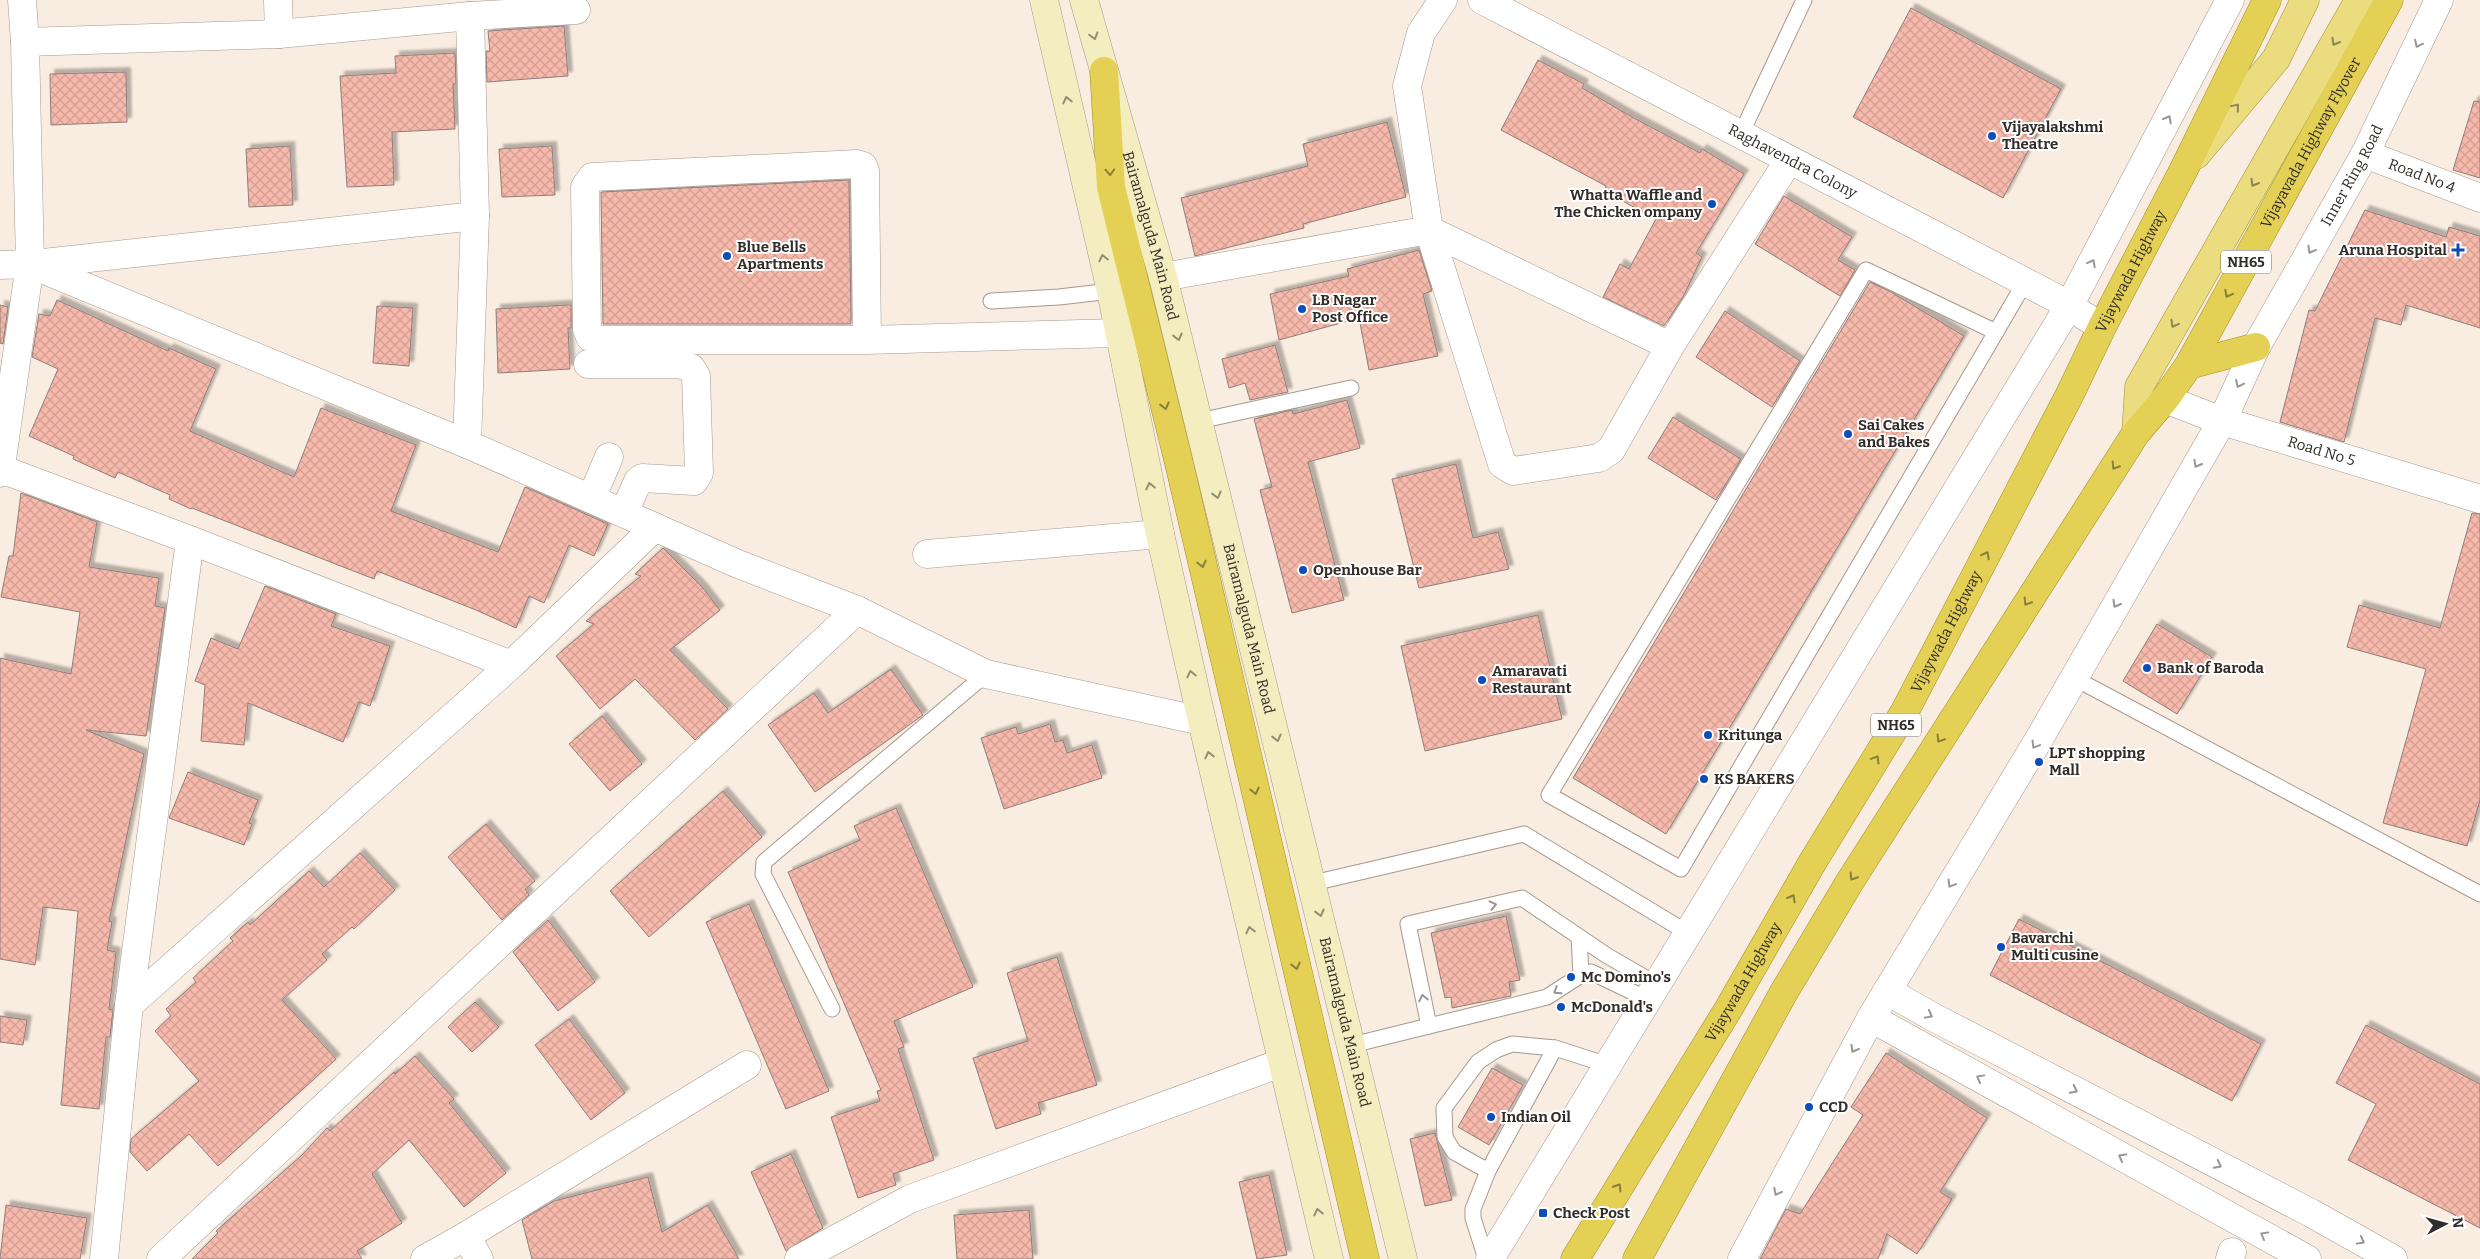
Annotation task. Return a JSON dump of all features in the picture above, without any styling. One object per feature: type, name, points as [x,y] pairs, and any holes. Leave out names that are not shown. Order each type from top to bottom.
[{"type":"highway","name":"NH65","points":[[2183,171],[2266,0]]},
{"type":"highway","name":"Vijayavada Highway Flyover","points":[[2189,365],[2389,0]]},
{"type":"highway","points":[[1104,71],[1111,187],[1179,463],[1365,1259]]},
{"type":"highway","name":"Vijaywada Highway","points":[[1575,1259],[1729,1008],[1812,863],[1905,711],[2070,394],[2102,327],[2183,171]]},
{"type":"highway","points":[[2189,365],[2256,347]]},
{"type":"highway","name":"NH65","points":[[1637,1259],[1779,1001],[1848,883],[2136,433],[2165,399],[2189,365]]},
{"type":"main road","points":[[1044,0],[1110,291],[1160,534],[1202,721],[1281,1063],[1330,1259]]},
{"type":"main road","name":"Bairamalguda Main Road","points":[[1084,0],[1163,277],[1403,1259]]},
{"type":"main road","name":"Vijaywada Highway","points":[[2183,171],[2276,59],[2305,0]]},
{"type":"main road","points":[[2136,433],[2139,386],[2359,0]]},
{"type":"street","points":[[0,473],[30,264],[25,42],[22,0]]},
{"type":"street","points":[[278,0],[279,34]]},
{"type":"street","points":[[1443,0],[1421,33],[1408,86],[1430,230],[1502,464],[1513,471],[1599,458],[1611,450],[1670,346],[1789,160]]},
{"type":"street","name":"Raghavendra Colony","points":[[1482,0],[2025,282],[2102,327]]},
{"type":"street","points":[[1490,1259],[2069,306],[2230,0]]},
{"type":"street","name":"Inner Ring Road","points":[[1742,1259],[1871,1018],[2074,678],[2222,421],[2256,347],[2365,154],[2439,0]]},
{"type":"street","points":[[25,42],[279,34],[470,16],[576,10]]},
{"type":"street","points":[[468,444],[475,216],[470,16]]},
{"type":"street","name":"Road No 4","points":[[2365,154],[2480,198]]},
{"type":"street","points":[[867,340],[865,171],[863,166],[858,164],[592,177],[588,180],[585,187],[587,329],[590,337],[601,340],[867,340],[1118,333]]},
{"type":"street","points":[[0,265],[30,264],[475,216]]},
{"type":"street","points":[[1163,277],[1430,230],[1670,346]]},
{"type":"street","points":[[30,264],[468,444],[738,564],[857,610],[986,674],[1202,721]]},
{"type":"street","points":[[588,364],[680,364],[691,368],[696,376],[699,473],[694,481],[642,478],[638,481],[624,513]]},
{"type":"street","name":"Road No 5","points":[[2165,399],[2222,421],[2480,499]]},
{"type":"street","points":[[591,499],[609,457]]},
{"type":"street","points":[[1,469],[190,540],[511,665]]},
{"type":"street","points":[[129,1005],[511,665],[655,527]]},
{"type":"street","points":[[926,554],[1160,534]]},
{"type":"street","points":[[104,1259],[129,1005],[190,540]]},
{"type":"street","points":[[161,1259],[857,610]]},
{"type":"street","points":[[1887,991],[1932,1017],[2311,1213],[2393,1259]]},
{"type":"street","points":[[1871,1018],[2307,1259]]},
{"type":"street","points":[[799,1259],[910,1199],[1281,1063]]},
{"type":"street","points":[[425,1259],[747,1065]]},
{"type":"street","points":[[466,1236],[479,1259]]},
{"type":"lane","points":[[1741,134],[1804,0]]},
{"type":"lane","points":[[1996,332],[1866,270],[1549,796],[1681,869],[1996,332],[2025,282]]},
{"type":"lane","points":[[991,301],[1058,297],[1110,291]]},
{"type":"lane","points":[[1199,422],[1351,388]]},
{"type":"lane","points":[[832,1009],[763,874],[764,862],[986,674]]},
{"type":"lane","points":[[2074,678],[2480,894]]},
{"type":"lane","points":[[1312,883],[1524,834],[1688,933]]},
{"type":"lane","points":[[1429,1026],[1408,924],[1522,898],[1579,937],[1651,992]]},
{"type":"lane","points":[[1579,937],[1581,975]]},
{"type":"lane","points":[[1352,1045],[1548,997],[1581,975],[1591,972],[1651,992]]},
{"type":"lane","points":[[1488,1171],[1454,1152],[1444,1137],[1444,1108],[1478,1062],[1496,1050],[1512,1044],[1555,1048],[1608,1065]]},
{"type":"lane","points":[[1486,1259],[1473,1218],[1473,1209],[1488,1171],[1555,1048]]},
{"type":"building","points":[[1911,8],[2061,89],[2003,198],[1853,117]]},
{"type":"building","points":[[564,26],[568,76],[487,82],[486,51],[490,51],[488,31]]},
{"type":"building","points":[[455,53],[456,84],[453,84],[455,129],[392,132],[394,185],[347,187],[340,76],[396,73],[395,56]]},
{"type":"building","points":[[1538,60],[1584,84],[1582,88],[1632,117],[1700,153],[1702,149],[1744,174],[1696,253],[1702,257],[1683,297],[1664,326],[1603,297],[1620,264],[1629,269],[1656,219],[1604,191],[1606,186],[1501,130]]},
{"type":"building","points":[[126,72],[127,122],[51,125],[50,74]]},
{"type":"building","points":[[2474,101],[2480,102],[2480,178],[2453,170]]},
{"type":"building","points":[[1387,122],[1406,197],[1303,224],[1304,228],[1195,256],[1181,198],[1308,166],[1303,144]]},
{"type":"building","points":[[290,146],[293,205],[249,207],[246,149]]},
{"type":"building","points":[[552,146],[555,195],[502,197],[499,149]]},
{"type":"building","name":"Blue Bells Apartments","points":[[849,180],[851,324],[603,324],[601,192]]},
{"type":"building","points":[[1784,196],[1852,237],[1838,260],[1855,270],[1840,296],[1755,244]]},
{"type":"building","points":[[2365,210],[2446,237],[2449,227],[2480,236],[2480,328],[2406,305],[2401,325],[2375,318],[2344,442],[2280,422],[2309,310],[2315,311]]},
{"type":"building","points":[[1419,250],[1432,291],[1423,294],[1438,356],[1369,370],[1359,318],[1279,340],[1270,294],[1349,276],[1347,269]]},
{"type":"building","points":[[1870,282],[1891,292],[1964,336],[1666,834],[1573,778]]},
{"type":"building","points":[[57,300],[168,351],[169,348],[216,369],[190,431],[294,477],[321,408],[416,445],[391,511],[498,552],[525,487],[608,524],[594,556],[569,545],[544,603],[529,596],[516,628],[377,571],[374,579],[191,509],[169,499],[170,495],[118,472],[115,478],[73,459],[74,456],[29,436],[58,369],[32,357],[39,314],[50,316]]},
{"type":"building","points":[[0,305],[8,307],[3,344],[0,343]]},
{"type":"building","points":[[571,305],[571,328],[568,328],[570,369],[498,373],[496,309]]},
{"type":"building","points":[[377,306],[413,308],[409,366],[373,363]]},
{"type":"building","points":[[1725,311],[1800,361],[1772,407],[1696,357]]},
{"type":"building","points":[[1275,345],[1288,392],[1250,400],[1245,383],[1229,388],[1222,359]]},
{"type":"building","points":[[1347,400],[1360,448],[1308,462],[1344,600],[1292,613],[1260,490],[1272,487],[1254,419],[1292,410],[1293,414]]},
{"type":"building","points":[[1673,417],[1741,459],[1716,500],[1648,458]]},
{"type":"building","points":[[1456,464],[1473,538],[1498,532],[1509,569],[1419,588],[1392,479]]},
{"type":"building","points":[[21,493],[97,522],[89,567],[159,578],[155,606],[165,608],[146,736],[86,730],[144,754],[109,921],[112,922],[107,950],[116,952],[109,1009],[113,1010],[110,1037],[106,1037],[99,1109],[61,1105],[78,911],[43,907],[35,965],[0,959],[0,658],[71,674],[80,612],[1,597],[9,556],[13,556]]},
{"type":"building","points":[[2472,513],[2480,514],[2480,800],[2467,846],[2383,823],[2426,669],[2347,647],[2359,605],[2440,628]]},
{"type":"building","points":[[663,548],[702,587],[720,610],[670,650],[728,709],[695,740],[635,679],[600,709],[556,656],[594,624],[586,621],[641,576],[635,574]]},
{"type":"building","points":[[265,586],[336,614],[331,626],[390,646],[370,706],[359,702],[343,742],[248,703],[244,745],[201,741],[205,685],[195,681],[211,638],[238,649]]},
{"type":"building","points":[[1538,615],[1562,719],[1425,751],[1401,646]]},
{"type":"building","points":[[2157,624],[2212,657],[2177,714],[2123,681]]},
{"type":"building","points":[[891,669],[923,715],[815,792],[768,725],[814,693],[828,713]]},
{"type":"building","points":[[602,716],[642,764],[610,791],[569,744]]},
{"type":"building","points":[[1050,724],[1055,742],[1063,740],[1067,753],[1092,745],[1102,778],[1004,809],[981,738],[1016,727],[1018,734]]},
{"type":"building","points":[[188,772],[258,800],[249,823],[252,824],[244,845],[169,818]]},
{"type":"building","points":[[723,791],[762,837],[649,937],[610,891]]},
{"type":"building","points":[[896,808],[973,987],[894,1021],[904,1047],[898,1049],[934,1160],[893,1174],[896,1185],[858,1198],[831,1117],[880,1101],[877,1091],[881,1090],[788,872],[860,840],[854,826]]},
{"type":"building","points":[[486,824],[535,881],[525,889],[529,895],[502,920],[448,857]]},
{"type":"building","points":[[360,853],[395,890],[354,929],[352,927],[322,954],[327,960],[282,1000],[336,1059],[218,1166],[189,1134],[147,1171],[130,1152],[131,1139],[199,1081],[155,1031],[171,1016],[166,1009],[196,982],[193,978],[233,941],[230,938],[248,922],[250,925],[309,871],[324,887]]},
{"type":"building","points":[[749,904],[829,1091],[786,1109],[706,922]]},
{"type":"building","points":[[1506,916],[1520,980],[1509,982],[1511,996],[1452,1008],[1451,997],[1445,998],[1431,933]]},
{"type":"building","points":[[2019,919],[2261,1044],[2232,1101],[1990,975]]},
{"type":"building","points":[[548,920],[595,982],[558,1011],[513,952]]},
{"type":"building","points":[[1057,957],[1097,1085],[1038,1103],[1041,1114],[996,1129],[973,1058],[1028,1041],[1007,973]]},
{"type":"building","points":[[475,1002],[499,1027],[472,1052],[448,1027]]},
{"type":"building","points":[[0,1016],[27,1020],[23,1045],[0,1042]]},
{"type":"building","points":[[569,1019],[625,1093],[591,1120],[535,1045]]},
{"type":"building","points":[[2366,1025],[2480,1084],[2480,1228],[2348,1160],[2376,1104],[2336,1083]]},
{"type":"building","points":[[1886,1053],[1987,1118],[1940,1192],[1952,1199],[1917,1254],[1887,1234],[1878,1259],[1760,1259],[1786,1209],[1800,1214],[1863,1115],[1851,1107]]},
{"type":"building","points":[[415,1056],[454,1099],[449,1103],[506,1173],[464,1207],[409,1140],[372,1174],[402,1223],[357,1251],[362,1259],[192,1259],[218,1233],[216,1231],[301,1156],[327,1128],[330,1131],[394,1072],[395,1074]]},
{"type":"building","points":[[1492,1068],[1523,1085],[1489,1145],[1458,1127]]},
{"type":"building","points":[[1435,1133],[1452,1200],[1425,1206],[1410,1139]]},
{"type":"building","points":[[791,1154],[823,1228],[786,1251],[751,1172]]},
{"type":"building","points":[[1269,1175],[1287,1255],[1257,1259],[1239,1182]]},
{"type":"building","points":[[648,1177],[662,1232],[708,1205],[739,1259],[532,1259],[522,1220],[554,1201]]},
{"type":"building","points":[[6,1205],[87,1218],[80,1259],[0,1259]]},
{"type":"building","points":[[1029,1210],[1033,1259],[957,1259],[954,1215]]},
{"type":"place","name":"Vijayalakshmi Theatre","points":[[1992,136]]},
{"type":"place","name":"Whatta Waffle and The Chicken ompany","points":[[1712,204]]},
{"type":"place","name":"Aruna Hospital","points":[[2458,250]]},
{"type":"place","name":"Blue Bells Apartments","points":[[727,256]]},
{"type":"place","name":"LB Nagar Post Office","points":[[1302,309]]},
{"type":"place","name":"Sai Cakes and Bakes","points":[[1848,434]]},
{"type":"place","name":"Openhouse Bar","points":[[1303,570]]},
{"type":"place","name":"Bank of Baroda","points":[[2147,668]]},
{"type":"place","name":"Amaravati Restaurant","points":[[1482,680]]},
{"type":"place","name":"Kritunga","points":[[1708,735]]},
{"type":"place","name":"LPT shopping Mall","points":[[2039,762]]},
{"type":"place","name":"KS BAKERS","points":[[1704,779]]},
{"type":"place","name":"Bavarchi Multi cusine","points":[[2001,947]]},
{"type":"place","name":"Mc Domino's","points":[[1571,977]]},
{"type":"place","name":"McDonald's","points":[[1561,1007]]},
{"type":"place","name":"CCD","points":[[1809,1107]]},
{"type":"place","name":"Indian Oil","points":[[1491,1117]]},
{"type":"place","name":"Check Post","points":[[1543,1213]]}]
